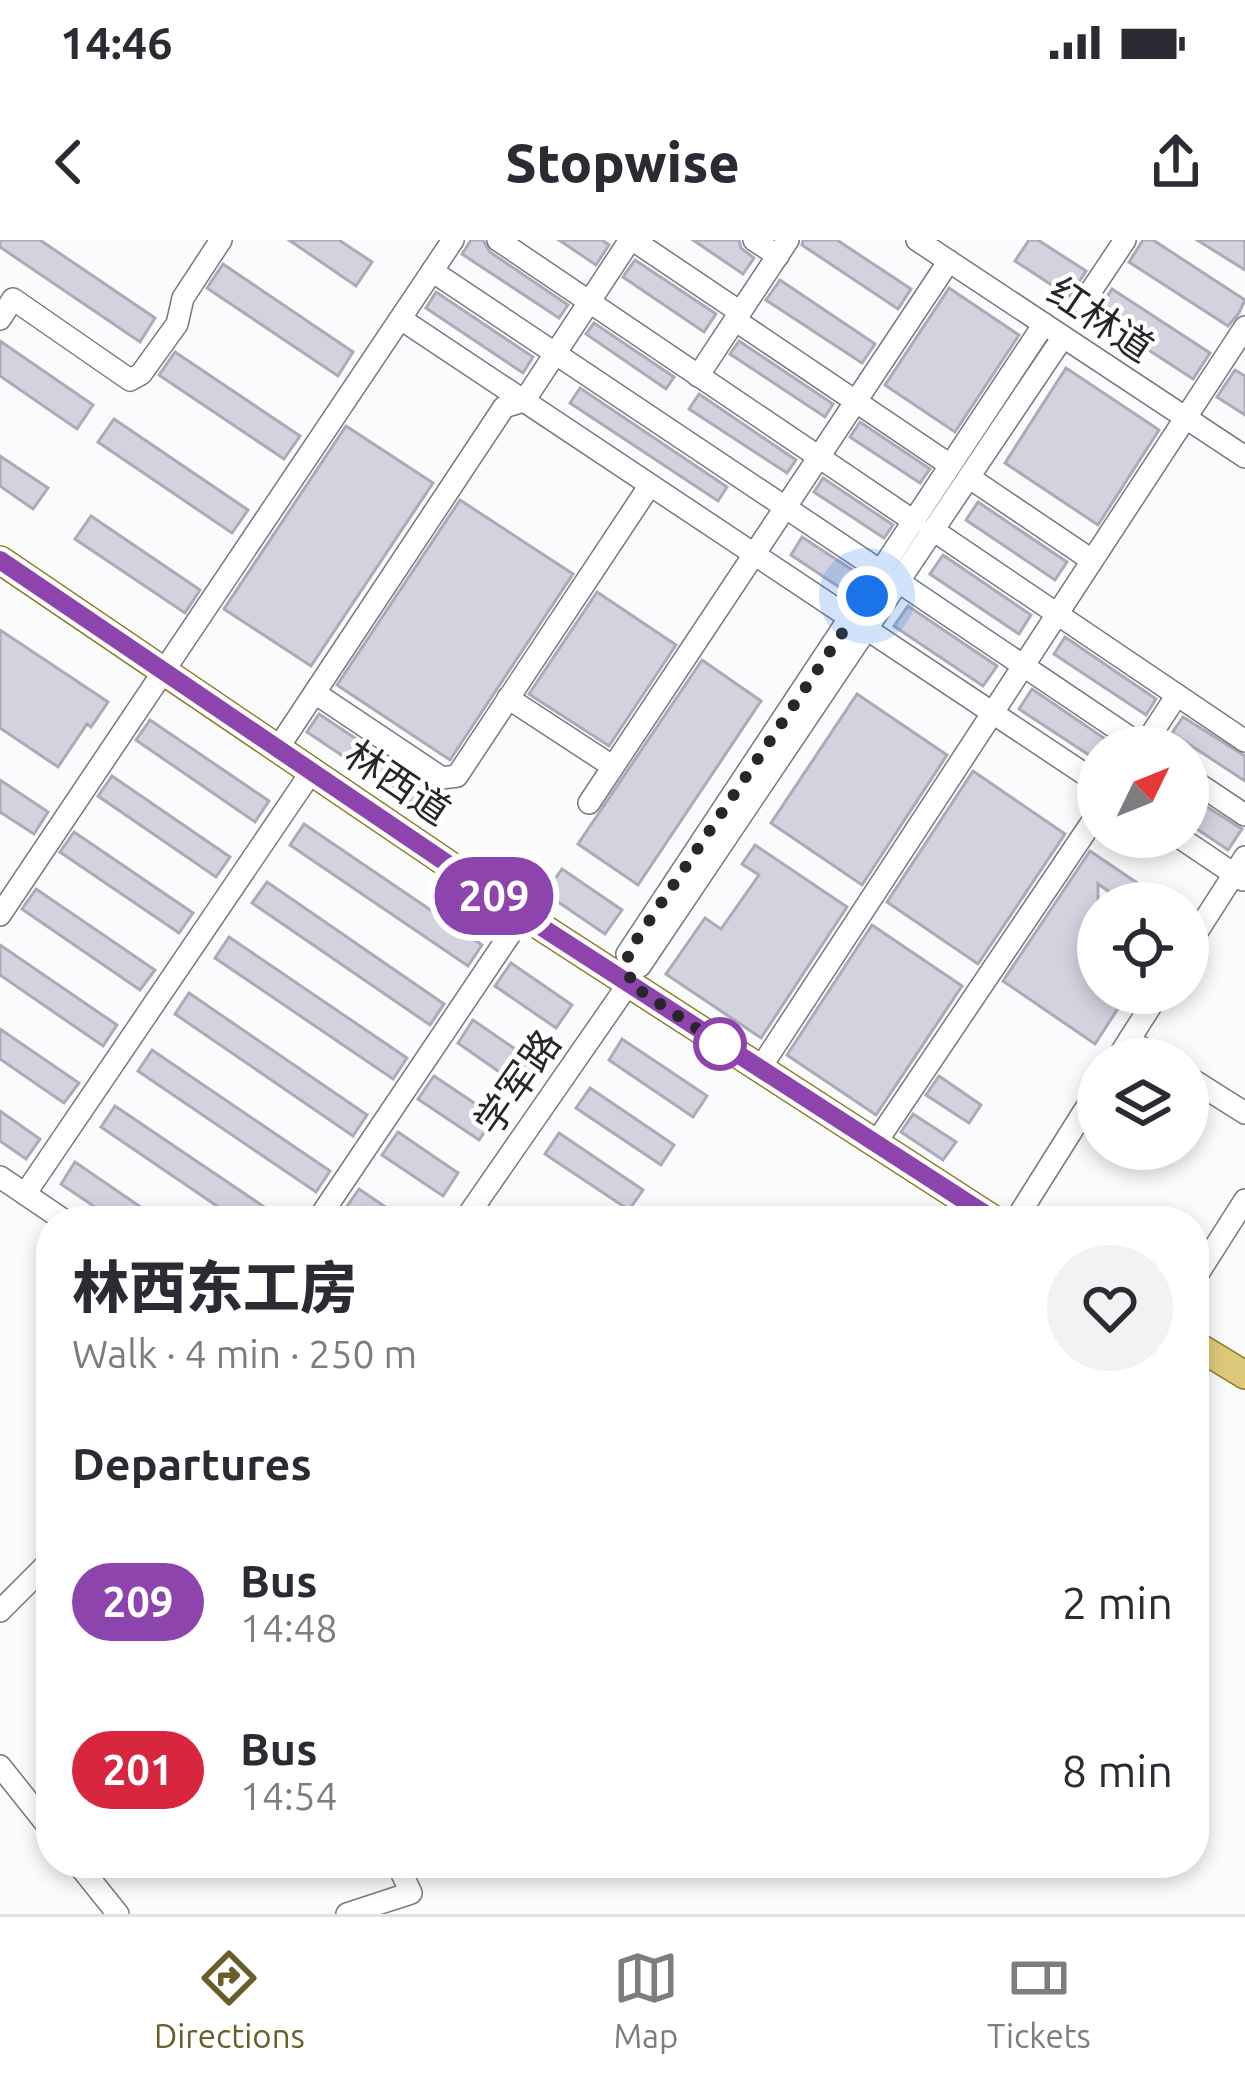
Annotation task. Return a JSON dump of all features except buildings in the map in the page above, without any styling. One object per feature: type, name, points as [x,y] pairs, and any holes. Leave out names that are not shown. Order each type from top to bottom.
[{"type":"main road","name":"林西道","points":[[0,560],[523,915],[630,975],[759,1070],[972,1206]]},
{"type":"main road","points":[[1209,1353],[1245,1375]]},
{"type":"street","points":[[0,320],[7,295],[130,380],[141,374],[177,324],[183,298],[221,240]]},
{"type":"street","points":[[0,915],[453,240]]},
{"type":"street","points":[[498,240],[1245,741]]},
{"type":"street","points":[[278,748],[504,407],[524,401],[632,240],[855,401],[1090,559]]},
{"type":"street","points":[[698,376],[783,248],[754,240]]},
{"type":"street","name":"红林道","points":[[917,240],[1245,457]]},
{"type":"street","points":[[1083,303],[1125,240]]},
{"type":"street","points":[[589,803],[949,261]]},
{"type":"street","points":[[433,271],[1112,726]]},
{"type":"street","points":[[401,320],[1077,769]]},
{"type":"street","points":[[759,1070],[1245,327]]},
{"type":"street","name":"学军路","points":[[474,1206],[640,966],[1054,331]]},
{"type":"street","points":[[315,693],[442,778],[457,776],[650,485]]},
{"type":"street","points":[[1157,726],[1177,695]]},
{"type":"street","points":[[508,698],[613,766]]},
{"type":"street","points":[[25,1194],[312,771]]},
{"type":"street","points":[[1209,791],[1245,815]]},
{"type":"street","points":[[875,1144],[1077,844]]},
{"type":"street","points":[[1209,854],[1241,871],[1209,916]]},
{"type":"street","points":[[326,1206],[523,915]]},
{"type":"street","points":[[1209,1090],[1245,1113]]},
{"type":"street","points":[[1024,1206],[1077,1122]]},
{"type":"street","points":[[0,1177],[43,1206]]},
{"type":"street","points":[[1209,1256],[1245,1200]]},
{"type":"street","points":[[0,1611],[36,1575]]},
{"type":"street","points":[[0,1766],[36,1811]]},
{"type":"street","points":[[89,1878],[118,1914]]},
{"type":"street","points":[[347,1914],[411,1893],[404,1878]]},
{"type":"bus line","name":"209","points":[[0,560],[523,915],[972,1206]]},
{"type":"route","points":[[720,1044],[726,1048],[629,983],[632,968],[627,954],[867,596]]}]
